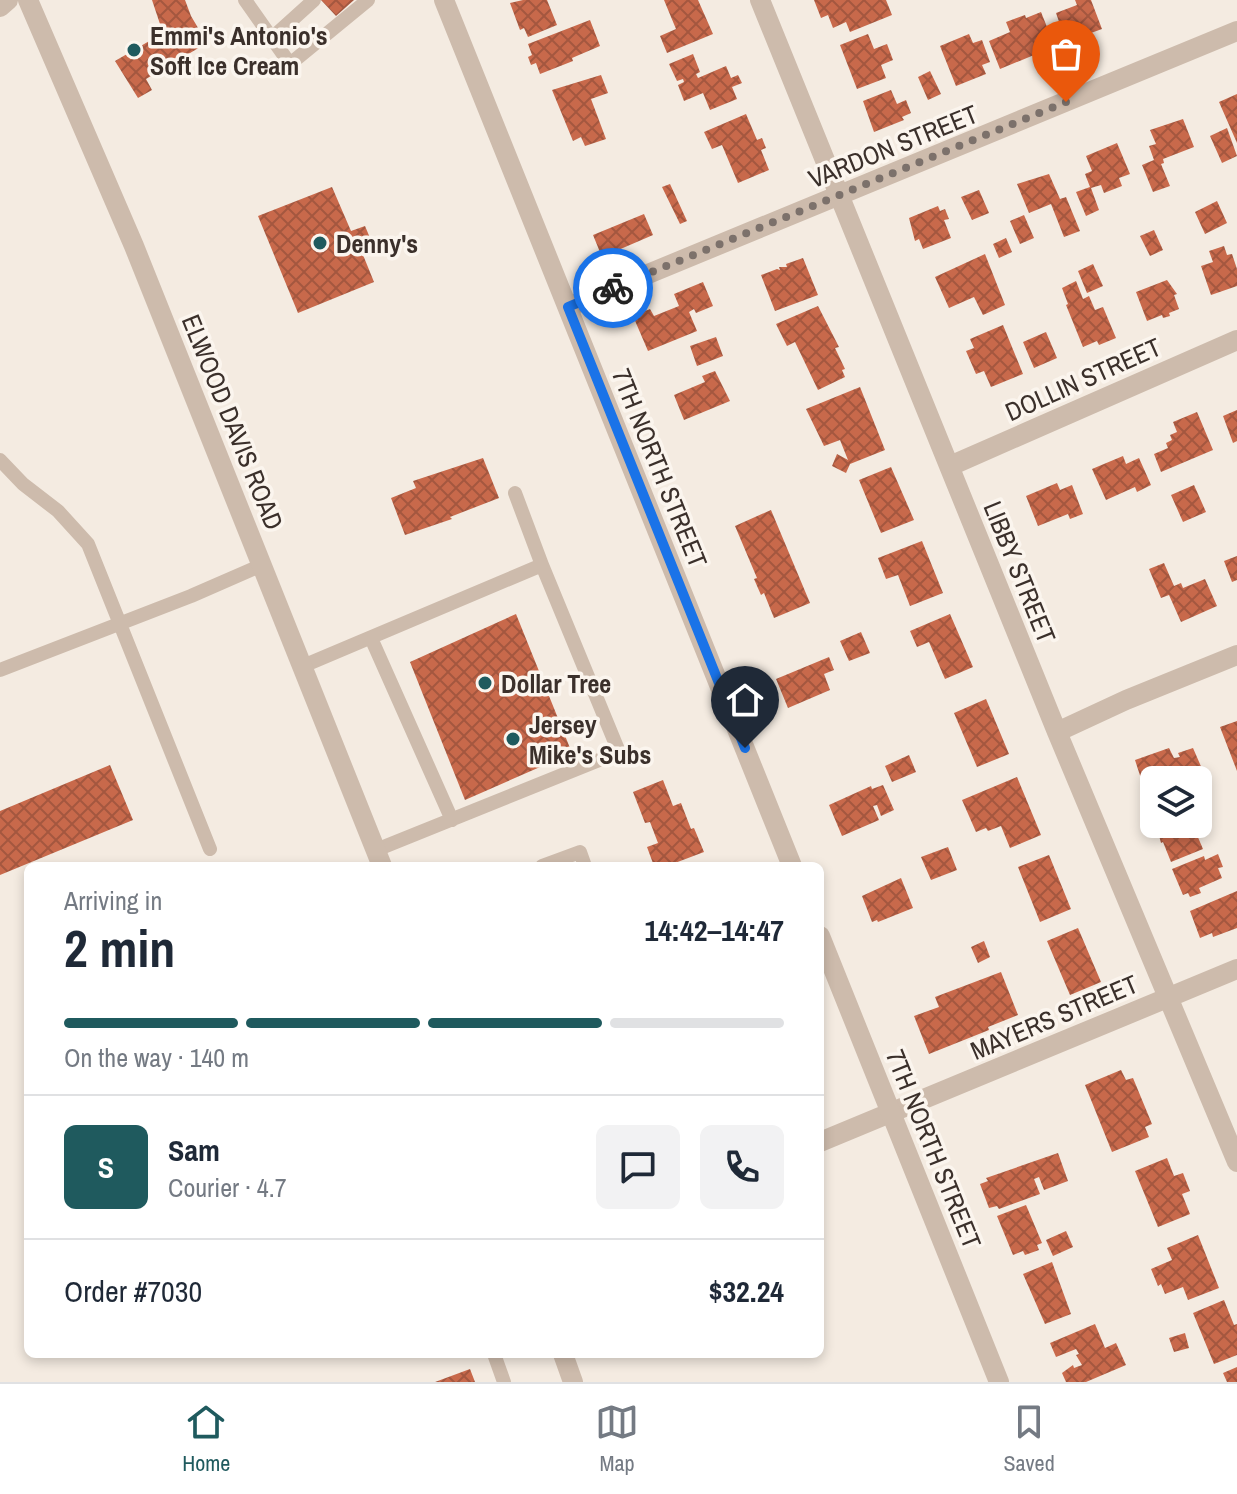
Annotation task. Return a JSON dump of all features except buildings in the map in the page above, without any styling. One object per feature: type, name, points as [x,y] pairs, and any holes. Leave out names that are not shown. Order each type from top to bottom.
[{"type":"street","points":[[0,7],[8,0]]},
{"type":"street","name":"ELWOOD DAVIS ROAD","points":[[28,0],[134,246],[379,858]]},
{"type":"street","name":"7TH NORTH STREET","points":[[444,0],[790,862]]},
{"type":"street","name":"LIBBY STREET","points":[[760,0],[1057,732],[1237,1162]]},
{"type":"street","name":"VARDON STREET","points":[[568,307],[1237,31]]},
{"type":"street","name":"DOLLIN STREET","points":[[950,466],[1237,340]]},
{"type":"street","points":[[1057,732],[1237,655]]},
{"type":"street","name":"7TH NORTH STREET","points":[[824,946],[999,1382]]},
{"type":"street","name":"MAYERS STREET","points":[[892,1114],[1237,969]]},
{"type":"street","points":[[824,1140],[892,1114]]},
{"type":"street","points":[[564,1358],[573,1382]]},
{"type":"lane","points":[[272,38],[314,0]]},
{"type":"lane","points":[[253,3],[290,64],[368,0]]},
{"type":"lane","points":[[0,460],[23,484],[58,511],[88,544],[210,849]]},
{"type":"lane","points":[[379,858],[452,820],[619,752],[515,493]]},
{"type":"lane","points":[[0,670],[262,565]]},
{"type":"lane","points":[[303,666],[542,565]]},
{"type":"lane","points":[[371,638],[452,820]]},
{"type":"lane","points":[[553,862],[580,852],[584,862]]},
{"type":"lane","points":[[495,1358],[504,1382]]},
{"type":"way so far","points":[[613,288],[1066,102]]},
{"type":"place","name":"Emmi's Antonio's Soft Ice Cream","points":[[134,50]]},
{"type":"place","name":"Denny's","points":[[320,243]]},
{"type":"place","name":"Dollar Tree","points":[[485,683]]},
{"type":"place","name":"Jersey Mike's Subs","points":[[513,739]]},
{"type":"route","points":[[613,288],[568,307],[745,748]]}]
